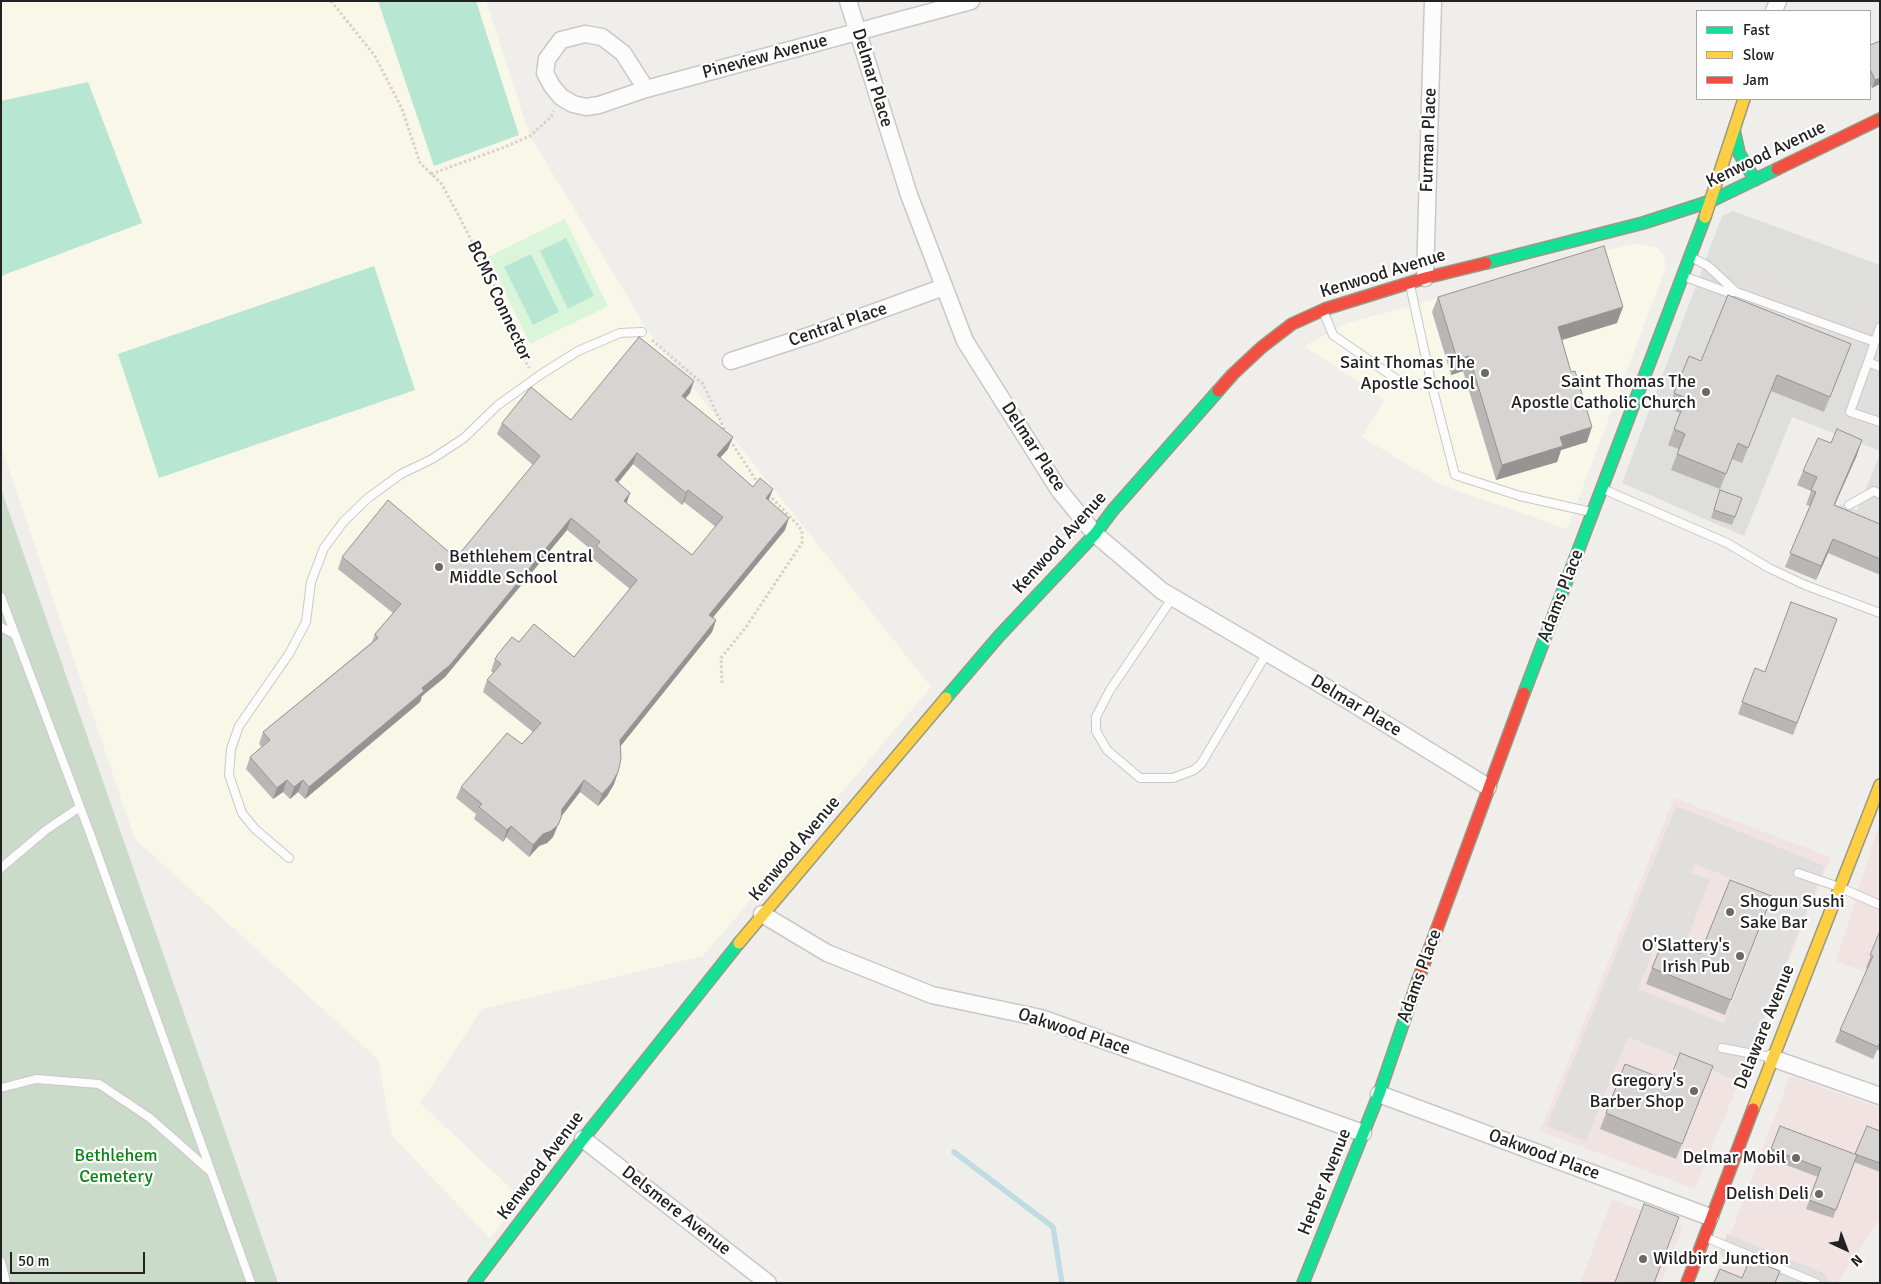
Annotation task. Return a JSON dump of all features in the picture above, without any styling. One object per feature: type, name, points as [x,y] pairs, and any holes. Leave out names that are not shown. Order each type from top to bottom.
[{"type":"street","name":"Delmar Place","points":[[848,1],[909,195],[966,341],[1059,490],[1095,534],[1162,591],[1344,698],[1488,787]]},
{"type":"street","name":"Pineview Avenue","points":[[561,97],[573,104],[586,107],[599,105],[646,88],[971,1]]},
{"type":"street","name":"Furman Place","points":[[1417,281],[1433,1]]},
{"type":"street","points":[[561,97],[545,73],[547,59],[562,40],[585,34],[602,37],[623,52],[646,88]]},
{"type":"street","name":"Adams Place","points":[[1378,1094],[1488,787],[1711,201],[1744,100]]},
{"type":"street","name":"Kenwood Avenue","points":[[474,1283],[583,1139],[762,914],[998,636],[1095,534],[1113,510],[1233,374],[1262,347],[1292,324],[1323,310],[1417,281],[1643,222],[1711,201],[1880,119]]},
{"type":"street","points":[[1734,130],[1739,153],[1756,180]]},
{"type":"street","name":"Central Place","points":[[731,361],[814,334],[944,287]]},
{"type":"street","name":"Delaware Avenue","points":[[1687,1283],[1710,1217],[1772,1058],[1840,888],[1876,805],[1880,786]]},
{"type":"street","name":"Oakwood Place","points":[[762,914],[827,953],[932,995],[1042,1018],[1363,1133]]},
{"type":"street","points":[[1772,1058],[1880,1096]]},
{"type":"street","name":"Oakwood Place","points":[[1378,1094],[1710,1217]]},
{"type":"street","name":"Herber Avenue","points":[[1303,1283],[1378,1094]]},
{"type":"street","name":"Delsmere Avenue","points":[[583,1139],[768,1283]]},
{"type":"lane","points":[[1690,256],[1708,266],[1736,292]]},
{"type":"lane","points":[[1682,276],[1727,292],[1736,292],[1875,342]]},
{"type":"lane","points":[[1417,281],[1432,386],[1455,475],[1520,496],[1593,512]]},
{"type":"lane","points":[[1323,310],[1333,335],[1384,371],[1399,381],[1432,386]]},
{"type":"lane","points":[[1880,327],[1850,412],[1880,422]]},
{"type":"lane","points":[[289,858],[255,829],[242,813],[229,775],[231,749],[239,726],[289,654],[306,622],[311,582],[324,548],[344,521],[368,498],[401,474],[432,460],[464,438],[498,405],[535,378],[578,351],[603,340],[620,333],[642,332]]},
{"type":"lane","points":[[1868,362],[1880,366]]},
{"type":"lane","points":[[1602,488],[1727,543],[1769,568],[1805,585],[1880,612]]},
{"type":"lane","points":[[1850,505],[1874,491],[1880,494]]},
{"type":"lane","points":[[1,597],[80,807],[251,1283]]},
{"type":"lane","points":[[1172,597],[1110,690],[1096,717],[1096,731],[1108,750],[1140,778],[1173,778],[1194,770],[1202,764],[1267,653]]},
{"type":"lane","points":[[1,627],[14,634]]},
{"type":"lane","points":[[1,868],[46,830],[80,807]]},
{"type":"lane","points":[[1798,873],[1880,905]]},
{"type":"lane","points":[[1722,1048],[1772,1058]]},
{"type":"lane","points":[[1,1088],[36,1079],[99,1084],[150,1118],[213,1173]]},
{"type":"lane","points":[[1703,1237],[1816,1283]]},
{"type":"lane","points":[[1,1262],[4,1282]]},
{"type":"path","name":"BCMS Connector","points":[[331,1],[375,56],[402,109],[420,163],[441,183],[491,278],[503,303],[512,336],[535,378]]},
{"type":"path","points":[[431,174],[530,136],[552,117],[561,97]]},
{"type":"path","points":[[642,332],[703,384],[730,441],[760,485]]},
{"type":"path","points":[[722,683],[721,658],[746,627],[802,543],[802,531],[766,492]]},
{"type":"shaded area","name":"Bethlehem Central Middle School","points":[[1,1],[486,1],[530,136],[648,331],[931,687],[703,956],[482,1009],[420,1103],[522,1199],[490,1238],[392,1136],[378,1059],[135,839],[1,446]]},
{"type":"shaded area","points":[[1733,211],[1880,265],[1880,451],[1792,417],[1744,536],[1622,483],[1722,216]]},
{"type":"shaded area","name":"Saint Thomas The Apostle School","points":[[1635,243],[1656,247],[1664,255],[1666,267],[1567,529],[1442,485],[1362,437],[1385,400],[1304,346],[1348,323]]},
{"type":"shaded area","points":[[1746,260],[1785,275],[1779,291],[1852,319],[1873,264],[1880,266],[1880,444],[1840,429],[1869,354],[1730,301]]},
{"type":"shaded area","points":[[1879,456],[1880,526],[1838,509],[1840,504],[1857,510]]},
{"type":"shaded area","points":[[1674,798],[1831,857],[1695,1189],[1540,1131]]},
{"type":"shaded area","points":[[1676,806],[1825,866],[1738,1081],[1628,1037],[1586,1141],[1547,1126]],"holes":[[[1695,864],[1774,895],[1724,1023],[1638,989],[1656,944],[1681,953],[1710,880],[1691,873]]]},
{"type":"shaded area","points":[[1880,822],[1880,978],[1836,961]]},
{"type":"shaded area","points":[[1790,1076],[1880,1108],[1880,1218],[1838,1283],[1712,1283]]},
{"type":"shaded area","points":[[1612,1199],[1683,1226],[1661,1283],[1580,1283]]},
{"type":"shaded area","points":[[1727,1234],[1826,1274],[1830,1283],[1786,1283],[1719,1254]]},
{"type":"green space","points":[[378,1],[476,1],[519,135],[434,166]]},
{"type":"green space","points":[[88,82],[142,223],[1,276],[1,101]]},
{"type":"green space","points":[[565,219],[608,306],[530,344],[488,257]]},
{"type":"green space","points":[[566,238],[594,296],[568,309],[540,251]]},
{"type":"green space","points":[[531,254],[559,312],[533,325],[504,267]]},
{"type":"green space","points":[[374,266],[415,390],[159,478],[118,354]]},
{"type":"green space","name":"Bethlehem Cemetery","points":[[1,489],[278,1283],[1,1283]]},
{"type":"building","points":[[1880,41],[1880,78],[1875,80],[1871,71],[1871,45]]},
{"type":"building","points":[[1604,246],[1623,307],[1558,327],[1571,372],[1575,371],[1592,427],[1560,437],[1563,446],[1502,465],[1469,356],[1457,359],[1438,297]]},
{"type":"building","name":"Saint Thomas The Apostle Catholic Church","points":[[1728,295],[1851,344],[1830,397],[1777,375],[1748,448],[1738,443],[1726,474],[1677,454],[1685,434],[1674,429],[1686,398],[1674,393],[1689,356],[1701,361]]},
{"type":"building","points":[[639,337],[694,381],[682,396],[733,437],[717,455],[753,487],[760,478],[773,489],[766,498],[789,518],[709,615],[716,620],[620,740],[621,759],[618,772],[611,784],[602,794],[584,780],[562,809],[558,825],[551,831],[543,834],[533,845],[511,826],[507,830],[479,807],[482,804],[461,787],[507,733],[522,744],[541,723],[487,680],[501,664],[495,659],[512,637],[519,642],[534,624],[574,657],[637,580],[596,546],[600,542],[571,518],[450,665],[422,688],[424,691],[309,787],[303,780],[294,787],[287,780],[277,788],[250,757],[270,740],[263,732],[378,638],[375,634],[401,604],[342,557],[388,500],[456,558],[540,456],[502,423],[531,387],[571,420]],"holes":[[[637,453],[686,493],[688,490],[723,517],[692,555],[624,501],[630,493],[615,480]]]},
{"type":"building","points":[[1837,429],[1862,440],[1834,505],[1880,524],[1880,559],[1833,539],[1821,566],[1790,553],[1816,492],[1811,490],[1817,477],[1803,471],[1818,438],[1831,443]]},
{"type":"building","points":[[1720,490],[1742,498],[1735,517],[1714,510]]},
{"type":"building","points":[[1791,602],[1837,619],[1797,723],[1742,702],[1755,668],[1765,672]]},
{"type":"building","points":[[1730,880],[1772,896],[1731,1000],[1652,968],[1664,939],[1700,954]]},
{"type":"building","points":[[1880,931],[1880,1042],[1878,1047],[1840,1030],[1873,956],[1870,955]]},
{"type":"building","points":[[1680,1053],[1713,1066],[1682,1144],[1606,1113],[1625,1064],[1669,1081]]},
{"type":"building","points":[[1780,1126],[1857,1155],[1836,1210],[1809,1200],[1821,1168],[1771,1149]]},
{"type":"building","points":[[1867,1126],[1880,1131],[1880,1163],[1855,1154]]},
{"type":"building","points":[[1644,1204],[1679,1217],[1654,1283],[1616,1283],[1615,1282]]},
{"type":"building","points":[[1750,1259],[1780,1271],[1775,1283],[1714,1283],[1720,1269],[1742,1278]]},
{"type":"waterway","points":[[954,1152],[1053,1227],[1062,1283]]},
{"type":"traffic: fast","points":[[1734,130],[1739,153],[1755,180]]},
{"type":"traffic: fast","points":[[1486,263],[1643,223],[1711,201],[1777,169]]},
{"type":"traffic: fast","points":[[1524,693],[1705,217]]},
{"type":"traffic: fast","points":[[946,698],[999,636],[1095,534],[1113,510],[1218,391]]},
{"type":"traffic: fast","points":[[474,1283],[583,1139],[739,943]]},
{"type":"traffic: fast","points":[[1303,1283],[1379,1094],[1418,980]]},
{"type":"traffic: slow","points":[[1705,217],[1744,100]]},
{"type":"traffic: slow","points":[[739,943],[946,698]]},
{"type":"traffic: slow","points":[[1753,1109],[1880,785]]},
{"type":"traffic: jam","points":[[1777,169],[1880,119]]},
{"type":"traffic: jam","points":[[1218,391],[1262,347],[1292,324],[1325,309],[1425,278],[1486,263]]},
{"type":"traffic: jam","points":[[1418,980],[1524,693]]},
{"type":"traffic: jam","points":[[1687,1283],[1753,1109]]},
{"type":"place","name":"Saint Thomas The Apostle School","points":[[1485,373]]},
{"type":"place","name":"Saint Thomas The Apostle Catholic Church","points":[[1706,392]]},
{"type":"place","name":"Bethlehem Central Middle School","points":[[439,567]]},
{"type":"place","name":"Shogun Sushi Sake Bar","points":[[1730,912]]},
{"type":"place","name":"O'Slattery's Irish Pub","points":[[1740,956]]},
{"type":"place","name":"Gregory's Barber Shop","points":[[1694,1091]]},
{"type":"place","name":"Delmar Mobil","points":[[1796,1158]]},
{"type":"place","name":"Delish Deli","points":[[1819,1194]]},
{"type":"place","name":"Wildbird Junction","points":[[1643,1259]]}]
